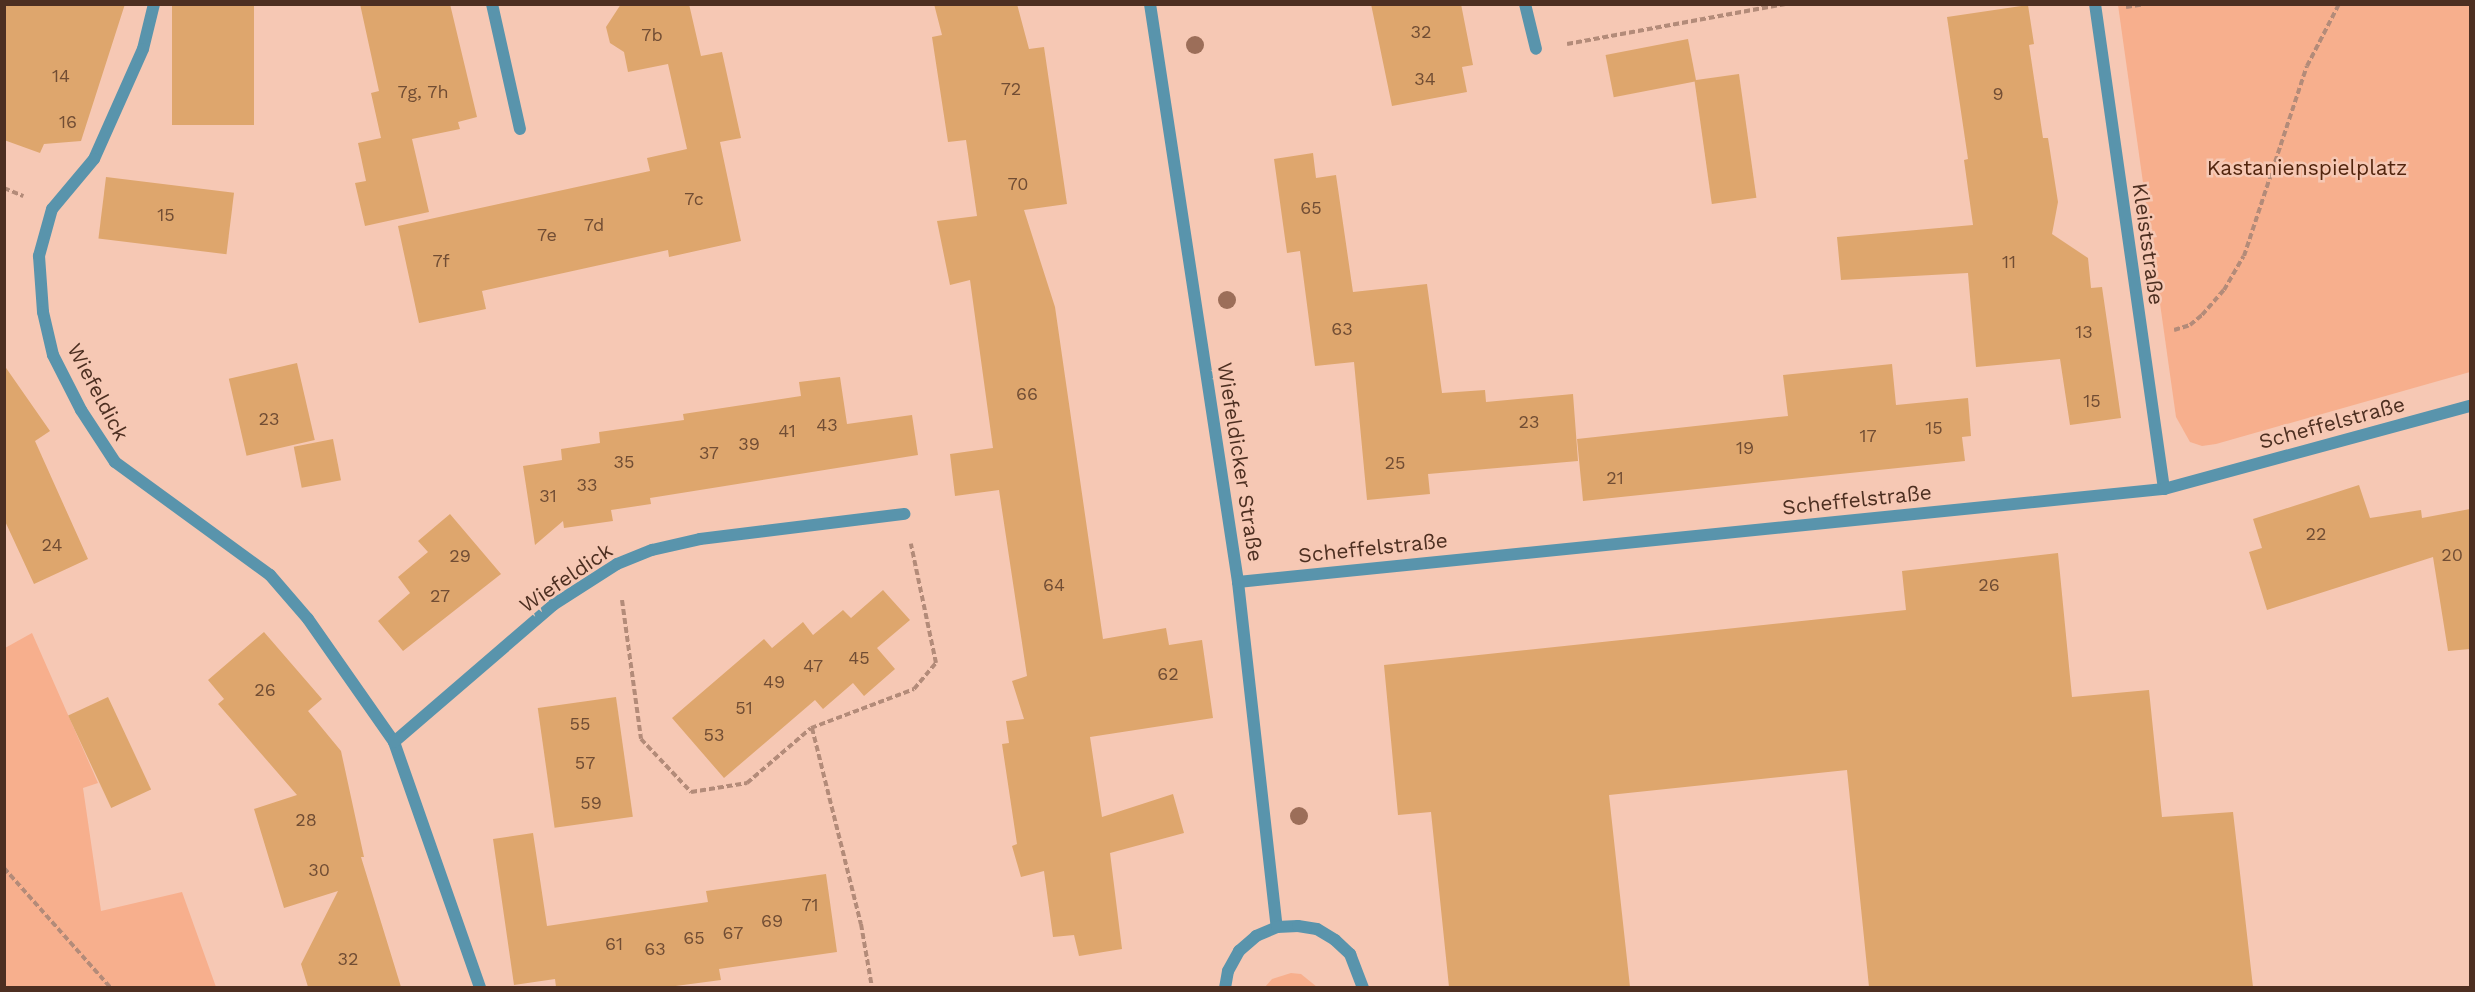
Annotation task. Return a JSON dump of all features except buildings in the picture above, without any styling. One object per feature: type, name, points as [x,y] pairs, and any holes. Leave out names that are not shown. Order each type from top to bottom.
[{"type":"street","name":"Wiefeldick","points":[[154,4],[142,49],[94,159],[52,209],[39,256],[43,312],[53,355],[81,410],[115,462],[270,575],[308,619],[394,742],[480,987]]},
{"type":"street","points":[[492,4],[520,129]]},
{"type":"street","name":"Wiefeldicker Straße","points":[[1150,4],[1238,582],[1277,927]]},
{"type":"street","points":[[1525,4],[1536,50]]},
{"type":"street","name":"Kleiststraße","points":[[2095,4],[2164,489]]},
{"type":"street","name":"Scheffelstraße","points":[[1238,582],[2164,489],[2470,406]]},
{"type":"street","name":"Wiefeldick","points":[[394,742],[553,605],[617,564],[652,550],[700,539],[904,514]]},
{"type":"street","points":[[1225,987],[1228,971],[1239,951],[1256,936],[1277,927],[1317,929],[1335,940],[1350,954],[1363,987]]},
{"type":"path","points":[[1536,50],[1785,4]]},
{"type":"path","points":[[2141,334],[2190,325],[2224,290],[2244,256],[2307,66],[2338,4]]},
{"type":"path","points":[[617,564],[641,739],[691,792],[747,783],[811,728],[914,689],[936,663],[904,514]]},
{"type":"path","points":[[811,728],[861,924],[872,987]]},
{"type":"path","points":[[4,868],[111,987]]},
{"type":"green space","name":"Kastanienspielplatz","points":[[2118,5],[2470,5],[2470,372],[2216,444],[2202,446],[2190,442],[2176,417]]},
{"type":"green space","points":[[32,633],[98,783],[83,788],[101,911],[182,892],[216,987],[5,988],[5,648]]},
{"type":"green space","points":[[1291,973],[1301,974],[1317,987],[1265,987],[1272,979]]}]
